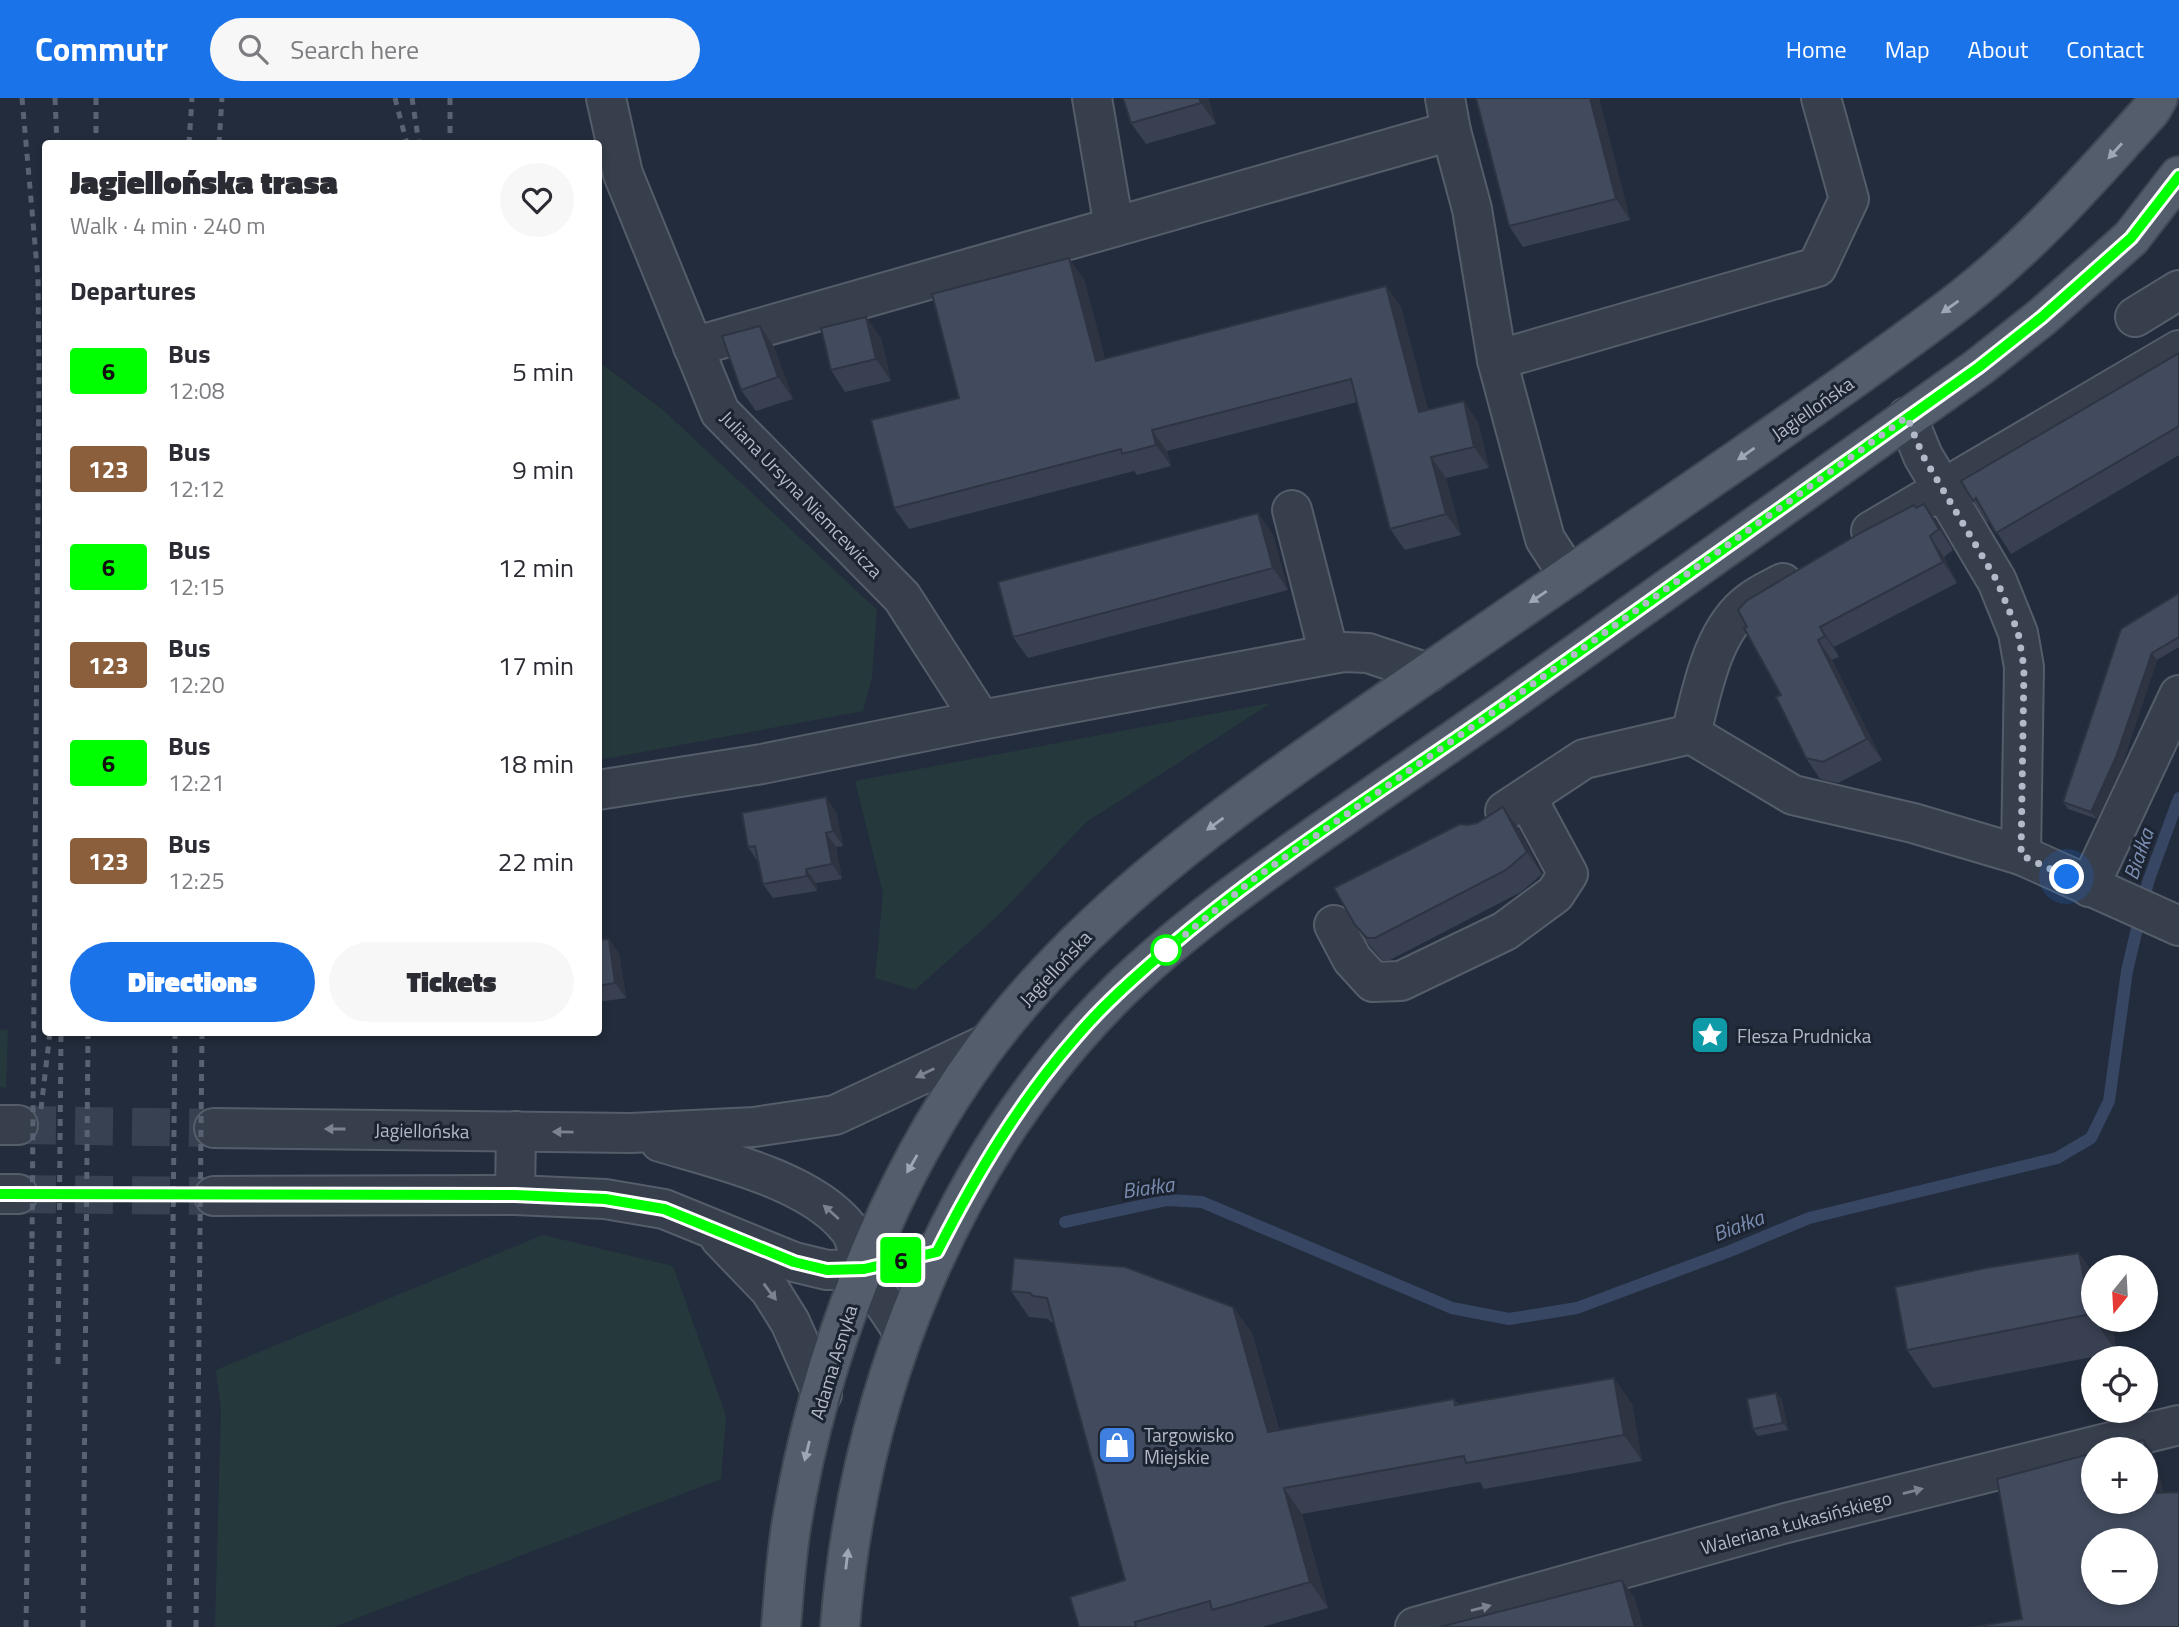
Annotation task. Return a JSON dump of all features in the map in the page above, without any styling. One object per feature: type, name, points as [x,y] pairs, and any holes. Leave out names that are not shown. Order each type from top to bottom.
[{"type":"main road","name":"Jagiellońska","points":[[987,1044],[1063,957],[1107,913],[1206,831],[1428,673],[1857,377],[1965,297],[2063,209],[2151,110],[2158,98]]},
{"type":"main road","points":[[840,1627],[847,1555],[858,1494],[881,1404],[904,1332],[937,1252],[997,1143],[1036,1085],[1077,1035],[1123,987],[1255,878],[1979,367],[2042,317],[2131,238],[2179,176]]},
{"type":"main road","name":"Adama Asnyka","points":[[781,1627],[792,1518],[822,1394],[842,1329],[864,1269],[906,1174],[953,1092],[987,1044]]},
{"type":"street","name":"Juliana Ursyna Niemcewicza","points":[[606,98],[623,174],[720,412],[902,597],[981,720]]},
{"type":"street","points":[[1092,98],[1114,227]]},
{"type":"street","points":[[1497,360],[1817,267],[1849,199],[1821,98]]},
{"type":"street","points":[[693,347],[1114,227],[1448,115],[1472,209],[1497,360],[1545,540],[1569,576]]},
{"type":"street","points":[[2135,317],[2179,290]]},
{"type":"street","points":[[1691,734],[1713,654],[1732,621],[1748,603],[2179,351]]},
{"type":"street","points":[[1907,417],[1923,456],[1997,581],[2018,632],[2024,667],[2021,855]]},
{"type":"street","points":[[1292,510],[1329,654]]},
{"type":"street","points":[[602,789],[762,764],[1343,652],[1368,653],[1428,673]]},
{"type":"street","points":[[2098,891],[2179,695]]},
{"type":"street","points":[[1480,825],[1527,798],[1584,759],[1691,734],[1793,795],[1913,823],[2021,855],[2176,925]]},
{"type":"street","points":[[1334,925],[1352,960],[1373,982],[1401,981],[1505,932],[1555,894],[1568,874],[1527,798]]},
{"type":"street","name":"Jagiellońska","points":[[214,1128],[631,1133],[754,1127],[835,1115],[987,1044]]},
{"type":"street","points":[[515,1195],[516,1131]]},
{"type":"street","name":"Jagiellońska","points":[[631,1133],[737,1165],[796,1189],[823,1204],[850,1230],[864,1269],[904,1332]]},
{"type":"street","points":[[214,1196],[515,1195],[605,1199],[664,1209],[794,1262],[827,1270],[864,1269],[937,1252]]},
{"type":"street","points":[[706,1225],[770,1290],[789,1322],[822,1394]]},
{"type":"street","name":"Waleriana Łukasińskiego","points":[[1415,1627],[1775,1526],[2179,1425]]},
{"type":"green space","points":[[602,364],[663,410],[877,610],[872,677],[863,711],[602,759]]},
{"type":"green space","points":[[1271,703],[1085,823],[1002,912],[915,990],[875,978],[883,893],[855,781]]},
{"type":"green space","points":[[0,1029],[8,1030],[6,1088],[0,1087]]},
{"type":"green space","points":[[543,1235],[673,1266],[726,1416],[721,1479],[334,1627],[215,1627],[221,1410],[216,1370]]},
{"type":"building","points":[[1123,98],[1199,98],[1201,103],[1131,123]]},
{"type":"building","points":[[1476,98],[1590,98],[1616,199],[1509,226]]},
{"type":"building","points":[[1069,258],[1096,361],[1386,286],[1419,412],[1464,401],[1474,447],[1431,457],[1446,514],[1390,529],[1351,379],[1152,430],[1156,445],[1122,454],[1121,449],[894,508],[871,420],[959,398],[932,294]]},
{"type":"building","points":[[866,317],[876,359],[831,370],[821,328]]},
{"type":"building","points":[[760,326],[778,377],[741,390],[722,336]]},
{"type":"building","points":[[2179,353],[2179,426],[1996,533],[1976,498],[1973,501],[1961,481]]},
{"type":"building","points":[[1924,504],[1939,529],[1930,536],[1943,562],[1820,627],[1825,636],[1818,640],[1867,739],[1823,762],[1806,758],[1776,697],[1781,695],[1744,628],[1747,627],[1738,610],[1746,601],[1860,533],[1914,505],[1916,508]]},
{"type":"building","points":[[1258,513],[1273,568],[1013,637],[998,582]]},
{"type":"building","points":[[2179,593],[2179,637],[2152,653],[2116,757],[2091,812],[2063,802],[2121,629]]},
{"type":"building","points":[[826,797],[833,831],[826,833],[832,864],[806,869],[807,876],[763,884],[755,846],[748,847],[742,813]]},
{"type":"building","points":[[1503,807],[1527,852],[1506,870],[1375,938],[1367,938],[1355,925],[1334,888],[1460,824],[1477,823]]},
{"type":"building","points":[[609,939],[615,983],[602,985],[602,940]]},
{"type":"building","points":[[2079,1253],[2081,1316],[1907,1350],[1895,1287],[1986,1268]]},
{"type":"building","points":[[1014,1258],[1125,1267],[1233,1307],[1268,1432],[1454,1399],[1455,1405],[1614,1378],[1624,1435],[1466,1463],[1464,1456],[1284,1488],[1310,1582],[1212,1610],[1210,1601],[1135,1622],[1136,1627],[1079,1627],[1070,1597],[1125,1580],[1047,1298],[1011,1291]]},
{"type":"building","points":[[1776,1393],[1783,1423],[1753,1429],[1747,1399]]},
{"type":"building","points":[[2081,1456],[2081,1514],[2158,1514],[2158,1493],[2179,1492],[2179,1627],[1974,1627],[2022,1619],[1997,1479]]},
{"type":"building","points":[[1622,1580],[1635,1627],[1440,1627]]},
{"type":"waterway","name":"Białka","points":[[1065,1222],[1167,1200],[1202,1202],[1452,1308],[1509,1319],[1577,1308],[1730,1251],[1809,1218],[2057,1158],[2091,1138],[2109,1101],[2127,971],[2148,882],[2179,798]]},
{"type":"tunnel","points":[[18,1125],[214,1128]]},
{"type":"tunnel","points":[[18,1194],[214,1196]]},
{"type":"railway","points":[[22,98],[38,278],[39,378],[32,1241]]},
{"type":"railway","points":[[55,98],[57,140]]},
{"type":"railway","points":[[96,98],[96,140]]},
{"type":"railway","points":[[189,140],[192,98]]},
{"type":"railway","points":[[219,140],[222,98]]},
{"type":"railway","points":[[395,98],[406,140]]},
{"type":"railway","points":[[412,98],[418,140]]},
{"type":"railway","points":[[450,98],[450,140]]},
{"type":"railway","points":[[41,1109],[50,1036]]},
{"type":"railway","points":[[58,1364],[61,1036]]},
{"type":"railway","points":[[83,1627],[88,1036]]},
{"type":"railway","points":[[169,1627],[175,1036]]},
{"type":"railway","points":[[196,1627],[202,1036]]},
{"type":"railway","points":[[26,1627],[32,1232]]},
{"type":"bus line","name":"6","points":[[0,1194],[515,1195],[605,1199],[664,1209],[794,1262],[827,1270],[864,1269],[937,1252],[997,1143],[1036,1085],[1077,1035],[1123,987],[1255,878],[1979,367],[2042,317],[2131,238],[2179,176]]},
{"type":"place","name":"Flesza Prudnicka","points":[[1710,1035]]},
{"type":"place","name":"Targowisko Miejskie","points":[[1117,1445]]},
{"type":"route","points":[[1166,950],[1255,878],[1502,706],[1907,417],[1923,456],[1997,581],[2018,632],[2024,667],[2021,855],[2067,877]]}]
